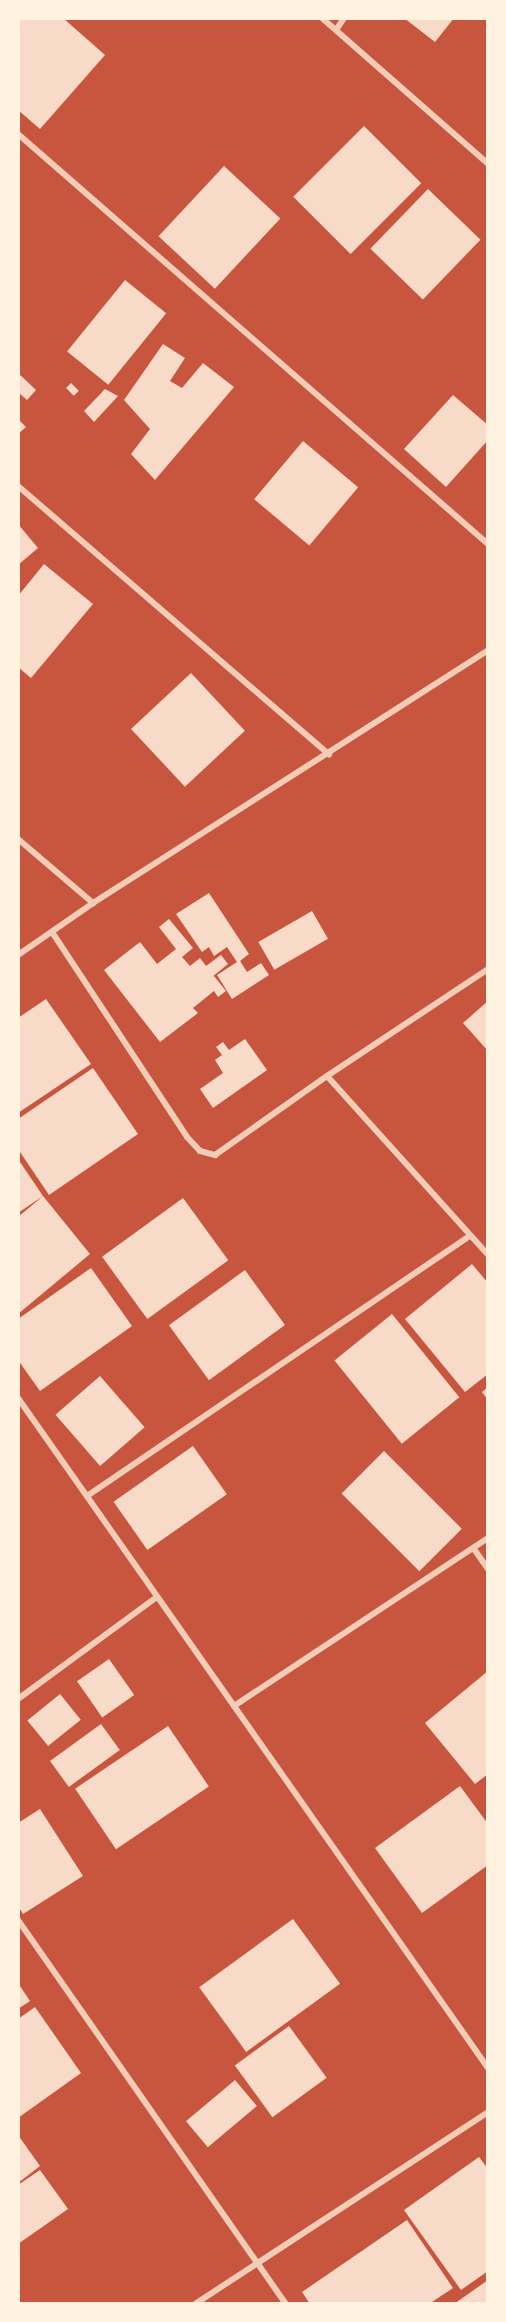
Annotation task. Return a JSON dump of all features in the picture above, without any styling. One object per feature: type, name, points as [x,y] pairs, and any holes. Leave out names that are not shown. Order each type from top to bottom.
[{"type":"street","points":[[322,18],[488,164]]},
{"type":"street","points":[[336,30],[344,18]]},
{"type":"street","points":[[18,134],[488,544]]},
{"type":"street","points":[[18,486],[329,754]]},
{"type":"street","points":[[18,955],[93,903],[329,754],[488,650]]},
{"type":"street","points":[[18,839],[93,903]]},
{"type":"street","points":[[52,932],[187,1137],[200,1151],[215,1155],[327,1076],[488,969]]},
{"type":"street","points":[[327,1076],[488,1255]]},
{"type":"street","points":[[87,1496],[471,1236]]},
{"type":"street","points":[[18,1398],[488,2068]]},
{"type":"street","points":[[234,1706],[488,1538]]},
{"type":"street","points":[[474,1549],[488,1569]]},
{"type":"street","points":[[18,1699],[157,1597]]},
{"type":"street","points":[[18,1920],[286,2304]]},
{"type":"street","points":[[195,2304],[488,2112]]},
{"type":"building","points":[[18,18],[63,18],[105,55],[40,129],[18,110]]},
{"type":"building","points":[[404,18],[454,18],[435,42]]},
{"type":"building","points":[[364,126],[421,183],[351,254],[293,197]]},
{"type":"building","points":[[224,166],[280,219],[215,289],[159,236]]},
{"type":"building","points":[[428,189],[481,240],[423,299],[370,249]]},
{"type":"building","points":[[125,280],[166,313],[108,385],[67,351]]},
{"type":"building","points":[[163,344],[185,358],[170,381],[182,388],[203,363],[234,387],[155,480],[131,454],[150,429],[124,400]]},
{"type":"building","points":[[18,373],[36,390],[27,400],[18,392]]},
{"type":"building","points":[[71,383],[79,391],[74,396],[66,388]]},
{"type":"building","points":[[105,389],[118,396],[94,422],[84,411]]},
{"type":"building","points":[[453,395],[488,425],[488,440],[446,487],[404,449]]},
{"type":"building","points":[[18,419],[26,427],[18,434]]},
{"type":"building","points":[[303,441],[358,487],[309,546],[254,499]]},
{"type":"building","points":[[18,524],[38,548],[18,565]]},
{"type":"building","points":[[44,564],[93,604],[31,678],[18,667],[18,596]]},
{"type":"building","points":[[191,673],[245,731],[185,787],[131,729]]},
{"type":"building","points":[[209,893],[249,954],[240,961],[247,972],[261,963],[269,975],[232,999],[217,975],[237,962],[227,947],[214,956],[209,947],[202,952],[176,914]]},
{"type":"building","points":[[312,911],[328,939],[274,970],[258,942]]},
{"type":"building","points":[[169,919],[193,948],[182,957],[190,966],[200,958],[206,966],[221,955],[228,964],[212,977],[214,976],[226,991],[218,997],[214,991],[193,1008],[198,1013],[160,1042],[104,970],[140,942],[157,964],[176,949],[159,927]]},
{"type":"building","points":[[46,999],[91,1064],[18,1113],[18,1018]]},
{"type":"building","points":[[488,1001],[488,1051],[463,1023]]},
{"type":"building","points":[[245,1039],[267,1070],[213,1108],[200,1089],[223,1073],[215,1060],[222,1055],[216,1047],[223,1042],[229,1050]]},
{"type":"building","points":[[93,1068],[138,1134],[49,1195],[18,1149],[18,1119]]},
{"type":"building","points":[[18,1159],[43,1196],[18,1213]]},
{"type":"building","points":[[43,1196],[90,1254],[18,1314],[18,1217]]},
{"type":"building","points":[[183,1198],[228,1260],[147,1319],[102,1257]]},
{"type":"building","points":[[472,1264],[488,1283],[488,1374],[465,1392],[405,1319]]},
{"type":"building","points":[[91,1268],[132,1326],[40,1391],[18,1360],[18,1319]]},
{"type":"building","points":[[245,1270],[285,1325],[209,1380],[169,1325]]},
{"type":"building","points":[[392,1314],[459,1397],[402,1444],[334,1361]]},
{"type":"building","points":[[100,1376],[145,1427],[100,1466],[55,1415]]},
{"type":"building","points":[[488,1387],[488,1400],[482,1392]]},
{"type":"building","points":[[193,1446],[227,1494],[147,1550],[114,1502]]},
{"type":"building","points":[[384,1451],[462,1529],[419,1571],[342,1493]]},
{"type":"building","points":[[109,1659],[134,1695],[102,1717],[77,1681]]},
{"type":"building","points":[[488,1671],[488,1774],[475,1784],[425,1723]]},
{"type":"building","points":[[60,1694],[81,1720],[48,1746],[27,1720]]},
{"type":"building","points":[[101,1724],[120,1750],[69,1787],[50,1761]]},
{"type":"building","points":[[168,1726],[209,1787],[116,1849],[75,1789]]},
{"type":"building","points":[[460,1786],[488,1824],[488,1865],[422,1913],[375,1848]]},
{"type":"building","points":[[40,1809],[83,1876],[23,1914],[18,1906],[18,1823]]},
{"type":"building","points":[[293,1919],[340,1984],[246,2052],[199,1987]]},
{"type":"building","points":[[18,1983],[30,2001],[18,2009]]},
{"type":"building","points":[[35,2007],[81,2073],[18,2118],[18,2019]]},
{"type":"building","points":[[289,2026],[327,2078],[272,2117],[235,2065]]},
{"type":"building","points":[[235,2080],[257,2106],[208,2147],[186,2121]]},
{"type":"building","points":[[18,2135],[40,2166],[18,2183]]},
{"type":"building","points":[[479,2157],[488,2169],[488,2271],[461,2290],[404,2210]]},
{"type":"building","points":[[40,2170],[68,2209],[18,2244],[18,2185]]},
{"type":"building","points":[[407,2220],[453,2288],[429,2304],[310,2304],[302,2292]]},
{"type":"building","points":[[488,2280],[488,2304],[454,2304]]}]
